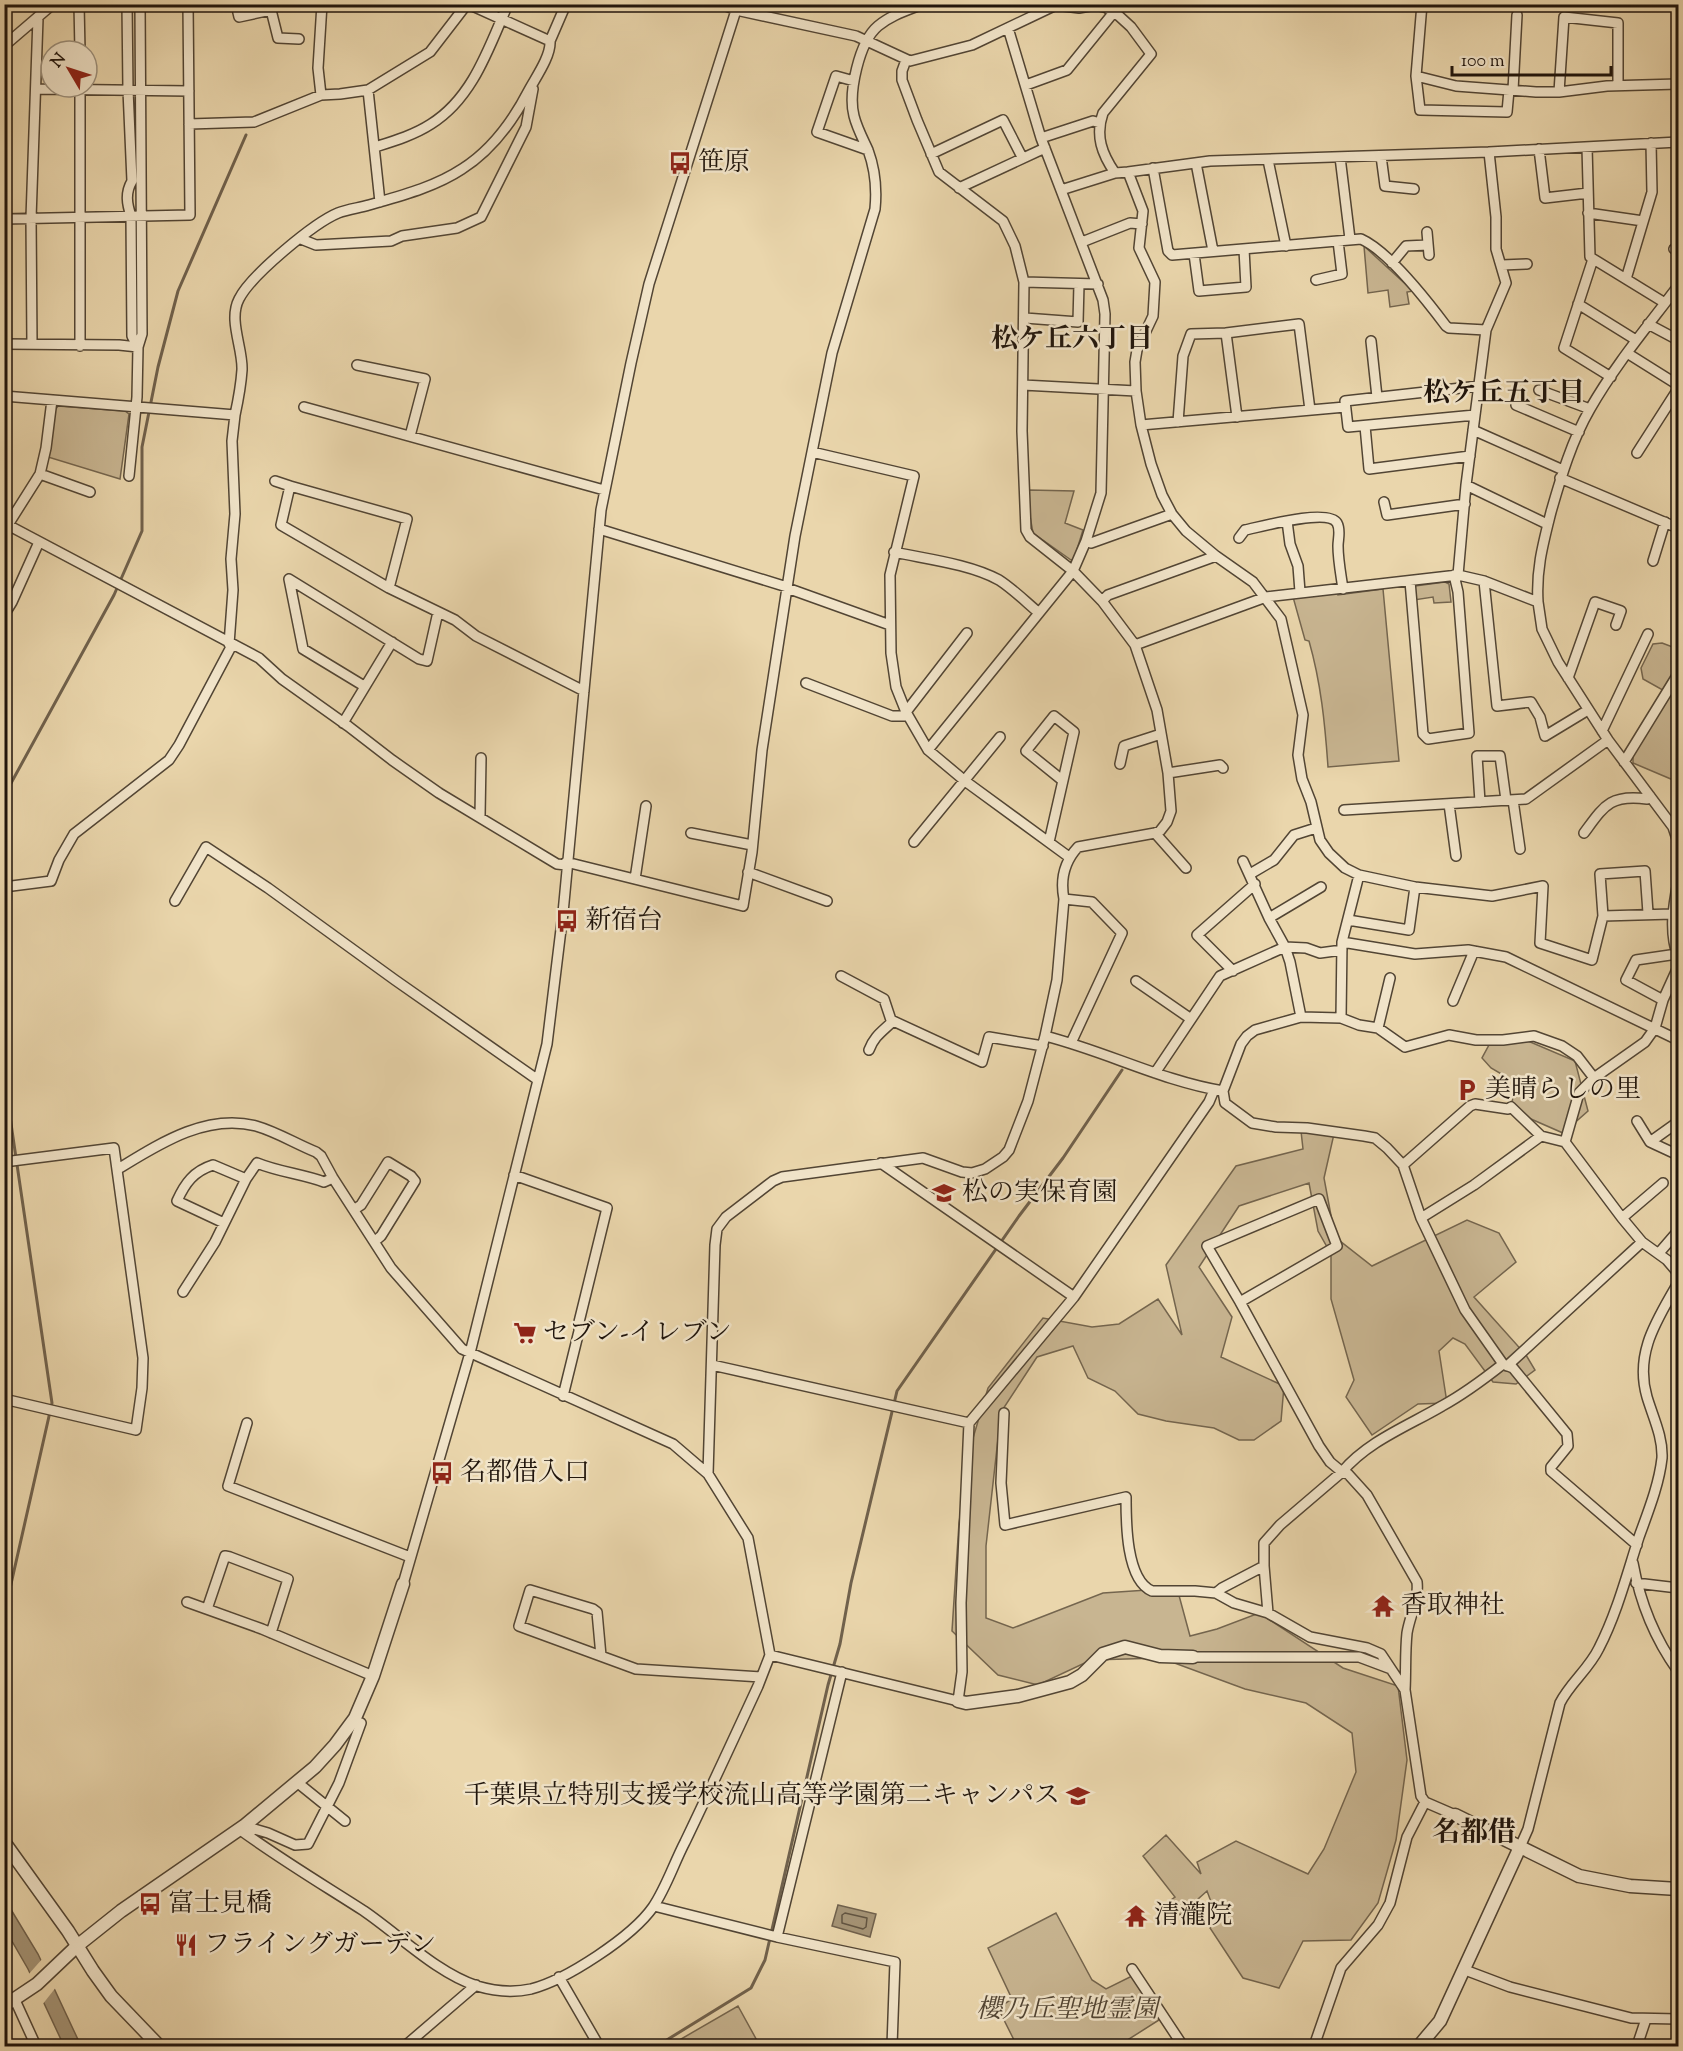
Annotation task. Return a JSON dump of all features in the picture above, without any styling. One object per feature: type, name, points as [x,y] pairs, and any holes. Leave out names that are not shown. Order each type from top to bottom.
[{"type":"street","points":[[4,46],[53,4]]},
{"type":"street","points":[[79,4],[80,39]]},
{"type":"street","points":[[127,4],[132,181],[127,189],[127,204],[135,216]]},
{"type":"street","points":[[129,476],[136,406],[138,347],[142,334],[135,216],[142,202],[140,4]]},
{"type":"street","points":[[4,219],[190,215],[188,4]]},
{"type":"street","points":[[236,4],[239,17],[271,10],[278,38],[299,39]]},
{"type":"street","points":[[321,95],[318,68],[322,4]]},
{"type":"street","points":[[189,124],[254,122],[321,95],[368,90],[430,52],[468,4],[550,41]]},
{"type":"street","points":[[375,147],[430,125],[452,106],[472,83],[508,4]]},
{"type":"street","points":[[4,887],[51,881],[59,860],[74,834],[170,760],[231,644],[233,590],[231,559],[235,514],[231,456],[242,368],[236,315],[238,301],[246,287],[275,258],[337,213],[380,202],[448,177],[474,161],[500,136],[512,120],[534,81],[566,4]]},
{"type":"street","points":[[721,4],[856,36],[906,60],[917,60],[972,45],[1056,5],[1079,8],[1095,5],[1114,12],[1131,27],[1151,54],[1103,113],[1100,123],[1102,151],[1116,173]]},
{"type":"street","points":[[52,400],[40,474],[6,526],[259,658],[282,679],[439,793],[557,864],[635,879],[743,906],[753,845],[762,750],[787,587],[812,452],[832,353],[874,218],[876,188],[868,150],[853,113],[854,81],[867,41],[876,28],[890,18],[923,4]]},
{"type":"street","points":[[1422,4],[1416,76],[1420,110],[1507,112],[1517,15]]},
{"type":"street","points":[[36,2046],[14,2000],[147,1892],[242,1827],[298,1783],[335,1746],[355,1719],[373,1676],[403,1584],[470,1353],[538,1080],[552,1011],[604,490],[649,284],[737,7]]},
{"type":"street","points":[[1026,85],[1067,70],[1114,12]]},
{"type":"street","points":[[1558,92],[1564,17],[1618,23],[1618,85]]},
{"type":"street","points":[[32,344],[31,218],[39,18]]},
{"type":"street","points":[[928,750],[1072,571],[1086,541],[1101,493],[1105,314],[1098,284],[1041,138],[1008,28]]},
{"type":"street","points":[[708,1474],[715,1234],[717,1229],[726,1217],[773,1181],[782,1177],[923,1158],[962,1172],[972,1173],[985,1169],[1003,1157],[1009,1150],[1028,1101],[1046,1036],[1057,980],[1064,899],[1062,892],[1065,867],[1069,857],[1078,847],[1155,833],[1167,822],[1171,811],[1168,773],[1154,698],[1135,645],[1102,601],[1072,571],[1030,537],[1026,530],[1022,431],[1024,282],[1015,246],[1003,221],[939,172],[902,80],[906,60]]},
{"type":"street","points":[[854,81],[836,76],[817,132],[868,150]]},
{"type":"street","points":[[1416,76],[1456,86],[1558,92],[1618,85],[1678,84]]},
{"type":"street","points":[[301,239],[316,245],[391,241],[402,236],[457,228],[481,217],[526,127],[534,81]]},
{"type":"street","points":[[99,89],[189,91]]},
{"type":"street","points":[[368,90],[380,202]]},
{"type":"street","points":[[80,99],[80,346]]},
{"type":"street","points":[[931,154],[1003,120],[1022,158]]},
{"type":"street","points":[[1041,138],[1093,121],[1100,123]]},
{"type":"street","points":[[1061,190],[1116,173],[1196,163],[1678,142]]},
{"type":"street","points":[[1626,279],[1653,192],[1651,143]]},
{"type":"street","points":[[1587,147],[1590,257],[1665,303]]},
{"type":"street","points":[[959,188],[1045,148]]},
{"type":"street","points":[[1539,149],[1545,198],[1588,194]]},
{"type":"street","points":[[1410,581],[1423,734],[1428,739],[1469,734],[1456,575],[1486,330],[1506,283],[1496,249],[1496,217],[1489,152]]},
{"type":"street","points":[[1381,156],[1385,186],[1414,189]]},
{"type":"street","points":[[1340,157],[1350,239]]},
{"type":"street","points":[[1268,160],[1286,246]]},
{"type":"street","points":[[1196,163],[1213,251]]},
{"type":"street","points":[[1153,168],[1168,251],[1172,255],[1361,239],[1392,263],[1416,287],[1446,326],[1486,330]]},
{"type":"street","points":[[1128,172],[1142,205],[1139,248],[1155,282],[1153,316],[1137,350],[1136,391],[1141,425],[1162,495],[1172,514],[1186,531],[1253,582],[1281,618],[1302,705],[1303,727],[1298,755],[1302,779],[1311,802],[1320,840],[1329,853],[1345,868],[1359,875],[1415,887],[1492,896],[1543,886],[1540,942],[1592,960],[1603,916],[1600,874],[1645,872],[1648,913]]},
{"type":"street","points":[[1588,213],[1643,221]]},
{"type":"street","points":[[1082,242],[1130,223],[1142,224]]},
{"type":"street","points":[[1392,263],[1406,246],[1429,250],[1427,232]]},
{"type":"street","points":[[1316,280],[1342,274],[1338,241]]},
{"type":"street","points":[[1194,254],[1199,291],[1246,287],[1244,249]]},
{"type":"street","points":[[1593,259],[1564,348],[1611,377]]},
{"type":"street","points":[[1502,265],[1527,264]]},
{"type":"street","points":[[1024,282],[1098,284]]},
{"type":"street","points":[[1025,318],[1078,322],[1079,284]]},
{"type":"street","points":[[1678,286],[1636,340],[1590,409],[1562,474],[1547,524],[1537,578],[1542,629],[1548,644],[1608,740],[1673,827],[1678,842]]},
{"type":"street","points":[[1578,304],[1636,340]]},
{"type":"street","points":[[1178,422],[1183,356],[1191,334],[1226,333],[1299,324],[1310,410]]},
{"type":"street","points":[[1648,324],[1678,340]]},
{"type":"street","points":[[1226,333],[1237,417]]},
{"type":"street","points":[[1371,341],[1377,397]]},
{"type":"street","points":[[4,344],[138,347]]},
{"type":"street","points":[[1627,353],[1678,387],[1637,453]]},
{"type":"street","points":[[357,365],[425,379],[410,436]]},
{"type":"street","points":[[1023,385],[1136,391]]},
{"type":"street","points":[[1475,415],[1348,427],[1345,401],[1479,386]]},
{"type":"street","points":[[1539,390],[1590,409]]},
{"type":"street","points":[[4,396],[236,415]]},
{"type":"street","points":[[1516,405],[1579,432]]},
{"type":"street","points":[[304,407],[604,490]]},
{"type":"street","points":[[1141,425],[1345,407]]},
{"type":"street","points":[[1365,426],[1369,469],[1470,456]]},
{"type":"street","points":[[1473,430],[1678,528]]},
{"type":"street","points":[[812,452],[914,476],[890,575],[890,625],[896,687],[906,714],[928,750],[965,781],[1069,857]]},
{"type":"street","points":[[40,474],[90,492]]},
{"type":"street","points":[[275,481],[407,519],[389,588]]},
{"type":"street","points":[[1466,485],[1547,524]]},
{"type":"street","points":[[290,486],[281,525],[389,588],[455,620],[476,636],[584,690]]},
{"type":"street","points":[[1384,502],[1387,515],[1465,504]]},
{"type":"street","points":[[1086,541],[1091,543],[1172,514]]},
{"type":"street","points":[[1239,538],[1245,530],[1287,521],[1322,517],[1333,519],[1338,523],[1343,589]]},
{"type":"street","points":[[1287,521],[1290,544],[1298,566],[1300,592]]},
{"type":"street","points":[[1653,561],[1665,522]]},
{"type":"street","points":[[599,530],[787,587],[890,625]]},
{"type":"street","points":[[4,615],[39,542]]},
{"type":"street","points":[[894,552],[976,570],[993,577],[1004,583],[1039,613]]},
{"type":"street","points":[[1102,601],[1108,595],[1216,556]]},
{"type":"street","points":[[1135,645],[1266,597],[1456,575],[1484,581],[1538,602]]},
{"type":"street","points":[[364,686],[303,649],[289,579],[419,659],[427,661],[438,612]]},
{"type":"street","points":[[1484,581],[1497,706],[1531,702],[1540,717],[1545,736],[1588,710]]},
{"type":"street","points":[[1568,678],[1595,602],[1621,611],[1616,624]]},
{"type":"street","points":[[806,683],[892,716],[906,714],[967,633]]},
{"type":"street","points":[[1602,731],[1648,634]]},
{"type":"street","points":[[343,723],[392,642]]},
{"type":"street","points":[[1624,762],[1678,674]]},
{"type":"street","points":[[1049,842],[1074,732],[1054,716],[1026,751],[1062,780]]},
{"type":"street","points":[[1120,764],[1124,746],[1161,734]]},
{"type":"street","points":[[914,842],[1000,737]]},
{"type":"street","points":[[1344,810],[1526,799],[1608,740]]},
{"type":"street","points":[[1480,802],[1477,756],[1500,756],[1520,849]]},
{"type":"street","points":[[480,816],[481,758]]},
{"type":"street","points":[[1168,773],[1220,765],[1222,768]]},
{"type":"street","points":[[1584,834],[1607,804],[1619,798],[1647,798],[1650,796]]},
{"type":"street","points":[[1449,804],[1456,856]]},
{"type":"street","points":[[635,879],[646,806]]},
{"type":"street","points":[[1250,874],[1274,860],[1294,836],[1316,828]]},
{"type":"street","points":[[691,833],[753,845]]},
{"type":"street","points":[[1155,833],[1186,868]]},
{"type":"street","points":[[175,901],[206,847],[268,888],[538,1080]]},
{"type":"street","points":[[1243,861],[1285,947],[1301,1017]]},
{"type":"street","points":[[748,872],[827,901]]},
{"type":"street","points":[[1341,1018],[1342,946],[1359,875]]},
{"type":"street","points":[[1663,1000],[1626,980],[1636,960],[1678,956],[1672,914],[1678,882]]},
{"type":"street","points":[[1233,971],[1197,935],[1255,884]]},
{"type":"street","points":[[1269,918],[1321,886]]},
{"type":"street","points":[[1348,920],[1409,930],[1415,887]]},
{"type":"street","points":[[1064,899],[1092,902],[1122,933],[1071,1043]]},
{"type":"street","points":[[1603,916],[1672,914]]},
{"type":"street","points":[[1155,1073],[1220,976],[1285,947],[1306,948],[1320,953],[1342,946],[1415,954],[1474,951],[1506,957],[1678,1040]]},
{"type":"street","points":[[1454,1001],[1474,951]]},
{"type":"street","points":[[1565,1142],[1579,1093],[1594,1078],[1645,1042],[1655,1028],[1663,1000],[1678,967]]},
{"type":"street","points":[[841,976],[884,999],[892,1021],[982,1062],[989,1037],[1043,1047]]},
{"type":"street","points":[[1378,1028],[1390,978]]},
{"type":"street","points":[[1136,981],[1191,1019]]},
{"type":"street","points":[[958,1701],[962,1672],[961,1603],[969,1423],[1074,1297],[1219,1090],[1247,1036],[1255,1030],[1301,1017],[1341,1018],[1359,1025],[1378,1028],[1405,1047],[1449,1035],[1476,1040],[1503,1040],[1534,1036],[1562,1046],[1577,1056],[1594,1078]]},
{"type":"street","points":[[869,1050],[879,1032],[892,1021]]},
{"type":"street","points":[[1046,1036],[1155,1073],[1219,1090]]},
{"type":"street","points":[[1219,1090],[1225,1103],[1252,1123],[1375,1138],[1403,1164],[1421,1218],[1465,1310],[1505,1365],[1513,1368],[1567,1434],[1568,1446],[1551,1467],[1551,1471],[1637,1545]]},
{"type":"street","points":[[1403,1164],[1470,1106],[1475,1104],[1508,1109],[1511,1107],[1541,1136],[1565,1142],[1642,1242],[1659,1253],[1678,1273]]},
{"type":"street","points":[[1637,1121],[1650,1142],[1678,1155]]},
{"type":"street","points":[[1650,1142],[1678,1122]]},
{"type":"street","points":[[118,1168],[161,1143],[209,1125],[234,1123],[267,1130],[316,1152],[321,1156],[391,1268],[462,1349],[673,1444],[708,1474],[748,1538],[770,1655],[761,1677],[654,1906],[636,1927],[615,1945],[559,1977],[530,1989],[513,1992],[494,1990],[458,1978],[411,1947],[365,1912],[301,1872],[242,1827]]},
{"type":"street","points":[[1421,1218],[1474,1185],[1541,1136]]},
{"type":"street","points":[[4,1399],[136,1430],[140,1412],[143,1358],[114,1148],[13,1161]]},
{"type":"street","points":[[355,1209],[361,1205],[388,1162],[415,1181],[381,1236],[375,1241]]},
{"type":"street","points":[[183,1292],[215,1242],[246,1179],[257,1163],[277,1171],[298,1174],[324,1182],[333,1178]]},
{"type":"street","points":[[881,1163],[1074,1297]]},
{"type":"street","points":[[224,1223],[177,1201],[185,1184],[200,1169],[213,1165],[246,1179]]},
{"type":"street","points":[[514,1175],[607,1208],[563,1396]]},
{"type":"street","points":[[1622,1218],[1663,1183]]},
{"type":"street","points":[[1240,1302],[1337,1246],[1319,1199],[1207,1246],[1318,1446],[1330,1462],[1348,1474],[1367,1494],[1417,1582],[1418,1594],[1406,1643],[1406,1690],[1421,1796],[1425,1802],[1579,1876],[1618,1885],[1678,1889]]},
{"type":"street","points":[[1659,1253],[1678,1231]]},
{"type":"street","points":[[1268,1612],[1264,1543],[1280,1525],[1350,1463],[1384,1438],[1443,1406],[1505,1365],[1642,1242]]},
{"type":"street","points":[[1419,2046],[1440,2021],[1528,1829],[1560,1703],[1566,1691],[1585,1670],[1599,1649],[1632,1561],[1655,1490],[1662,1458],[1661,1440],[1646,1394],[1644,1359],[1650,1333],[1678,1282]]},
{"type":"street","points":[[712,1365],[969,1423]]},
{"type":"street","points":[[1004,1413],[1001,1483],[1005,1525],[1126,1497],[1130,1550],[1136,1574],[1142,1584],[1152,1591],[1216,1593],[1234,1603],[1268,1612],[1310,1637],[1367,1648],[1381,1654],[1406,1690]]},
{"type":"street","points":[[247,1423],[228,1486],[410,1557]]},
{"type":"street","points":[[207,1609],[225,1556],[240,1560],[288,1579],[271,1633]]},
{"type":"street","points":[[1632,1561],[1636,1583],[1649,1618],[1661,1644],[1678,1671]]},
{"type":"street","points":[[1216,1593],[1264,1566]]},
{"type":"street","points":[[1636,1583],[1678,1588]]},
{"type":"street","points":[[601,1656],[597,1611],[530,1590],[519,1626],[636,1669],[761,1677]]},
{"type":"street","points":[[187,1602],[271,1633],[373,1676]]},
{"type":"street","points":[[770,1655],[966,1703],[1018,1696],[1070,1682],[1082,1675],[1103,1654],[1125,1647],[1160,1656],[1359,1657],[1391,1669]]},
{"type":"street","points":[[775,1936],[840,1672]]},
{"type":"street","points":[[242,1827],[268,1833],[295,1845],[308,1844],[339,1783],[362,1723]]},
{"type":"street","points":[[298,1783],[345,1821]]},
{"type":"street","points":[[1314,2046],[1341,1968],[1377,1925],[1390,1903],[1407,1837],[1425,1802]]},
{"type":"street","points":[[4,1842],[73,1950],[93,1971],[111,1996],[159,2046]]},
{"type":"street","points":[[654,1906],[761,1933],[896,1962],[892,2046]]},
{"type":"street","points":[[1132,1969],[1183,2046]]},
{"type":"street","points":[[1465,1970],[1510,1988],[1631,2018],[1678,2019]]},
{"type":"street","points":[[559,1977],[599,2046]]},
{"type":"street","points":[[405,2046],[476,1985]]},
{"type":"street","points":[[1637,2046],[1646,2019]]},
{"type":"green space","points":[[1364,246],[1413,291],[1407,292],[1409,304],[1390,307],[1388,290],[1368,293]]},
{"type":"green space","points":[[58,406],[125,411],[129,414],[120,479],[48,457],[55,410]]},
{"type":"green space","points":[[1029,490],[1074,491],[1065,523],[1083,530],[1074,559],[1071,560],[1033,533],[1028,505]]},
{"type":"green space","points":[[1445,582],[1449,584],[1451,602],[1434,603],[1433,597],[1414,600],[1415,586]]},
{"type":"green space","points":[[1383,589],[1399,761],[1328,767],[1317,672],[1309,641],[1305,640],[1293,597],[1338,592],[1338,595]]},
{"type":"green space","points":[[1662,643],[1678,649],[1678,782],[1633,763],[1633,755],[1670,694],[1643,679],[1641,668],[1653,644]]},
{"type":"green space","points":[[1528,1041],[1575,1061],[1588,1111],[1563,1133],[1531,1119],[1512,1103],[1515,1082],[1491,1068],[1482,1058],[1489,1045]]},
{"type":"green space","points":[[1301,1131],[1334,1134],[1324,1178],[1335,1237],[1372,1266],[1467,1220],[1499,1233],[1516,1262],[1474,1297],[1526,1355],[1535,1370],[1516,1384],[1493,1382],[1465,1344],[1453,1338],[1439,1351],[1447,1403],[1418,1404],[1372,1435],[1346,1397],[1354,1380],[1331,1299],[1331,1254],[1318,1231],[1309,1183],[1239,1206],[1199,1267],[1232,1317],[1221,1357],[1284,1386],[1281,1421],[1254,1440],[1239,1440],[1214,1428],[1166,1421],[1138,1414],[1115,1391],[1088,1378],[1073,1346],[1037,1357],[1001,1412],[986,1546],[986,1618],[1013,1628],[1103,1593],[1177,1588],[1190,1636],[1217,1629],[1259,1613],[1343,1668],[1398,1686],[1407,1760],[1396,1840],[1378,1903],[1351,1940],[1303,1941],[1279,1988],[1243,1978],[1210,1928],[1216,1915],[1207,1891],[1180,1915],[1171,1900],[1175,1897],[1143,1856],[1166,1835],[1201,1874],[1197,1862],[1236,1841],[1308,1874],[1324,1849],[1356,1772],[1352,1733],[1306,1703],[1245,1689],[1161,1658],[1091,1660],[1038,1685],[998,1675],[952,1631],[959,1523],[970,1448],[988,1388],[1043,1318],[1092,1327],[1119,1324],[1158,1299],[1182,1335],[1166,1265],[1236,1166],[1303,1149]]},
{"type":"green space","name":"櫻乃丘聖地霊園","points":[[1056,1913],[1092,1980],[1106,1989],[1132,1976],[1159,2020],[1118,2046],[1017,2046],[998,2008],[1012,1999],[988,1948]]},
{"type":"green space","points":[[738,2006],[760,2046],[669,2046]]},
{"type":"water","points":[[4,1898],[38,1954],[81,2046],[64,2046],[28,1969],[5,1929]]},
{"type":"water","points":[[838,1905],[876,1914],[870,1937],[832,1926]]},
{"type":"pier","points":[[43,1958],[57,1986],[42,2005],[28,1975]]},
{"type":"waterway","points":[[4,796],[114,595],[142,531],[142,447],[158,367],[178,291],[246,135]]},
{"type":"waterway","points":[[657,2046],[751,1988],[765,1960],[897,1391],[1019,1216],[1063,1158],[1122,1070]]},
{"type":"waterway","points":[[4,1076],[52,1403],[4,1615]]},
{"type":"place","name":"笹原","points":[[680,163]]},
{"type":"place","name":"新宿台","points":[[567,921]]},
{"type":"place","name":"美晴らしの里","points":[[1467,1090]]},
{"type":"place","name":"松の実保育園","points":[[944,1193]]},
{"type":"place","name":"セブン-イレブン","points":[[525,1333]]},
{"type":"place","name":"名都借入口","points":[[442,1473]]},
{"type":"place","name":"香取神社","points":[[1383,1606]]},
{"type":"place","name":"千葉県立特別支援学校流山高等学園第二キャンパス","points":[[1078,1796]]},
{"type":"place","name":"富士見橋","points":[[150,1904]]},
{"type":"place","name":"清瀧院","points":[[1136,1916]]},
{"type":"place","name":"フライングガーデン","points":[[186,1945]]},
{"type":"district","name":"松ケ丘六丁目","points":[[1072,340]]},
{"type":"district","name":"松ケ丘五丁目","points":[[1504,394]]},
{"type":"district","name":"名都借","points":[[1474,1834]]}]
